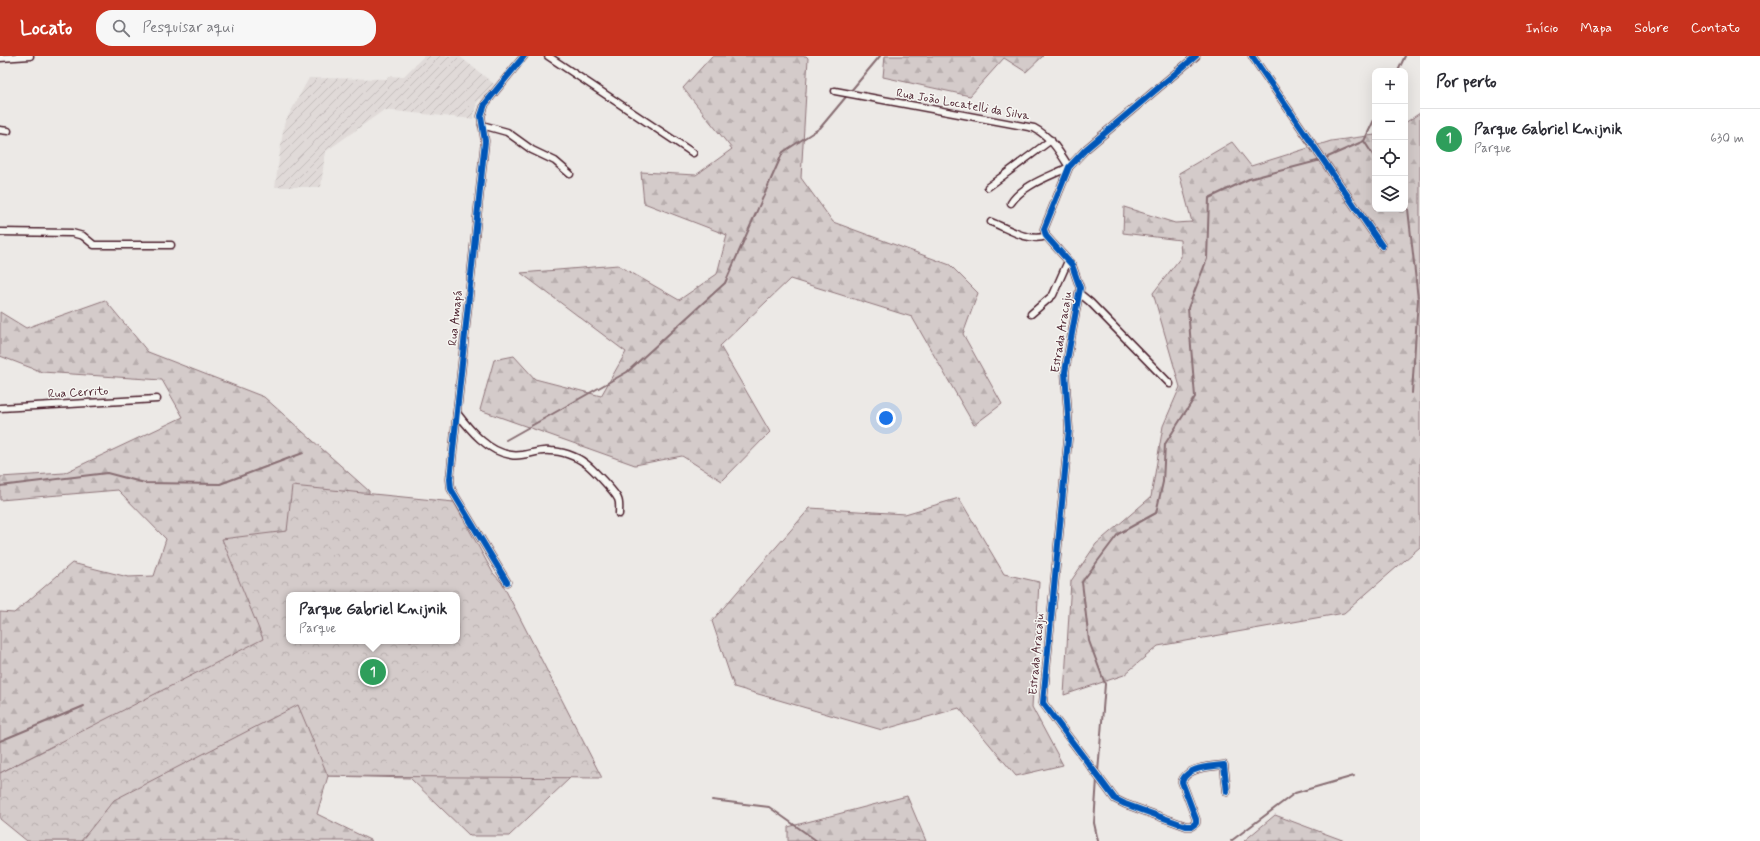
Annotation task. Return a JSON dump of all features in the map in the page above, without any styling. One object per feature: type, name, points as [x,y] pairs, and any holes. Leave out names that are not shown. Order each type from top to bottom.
[{"type":"street","points":[[0,58],[30,56]]},
{"type":"street","name":"Rua Amapá","points":[[507,582],[451,489],[450,479],[484,160],[485,141],[481,116],[486,104],[524,56]]},
{"type":"street","points":[[548,56],[693,153]]},
{"type":"street","points":[[1011,203],[1023,190],[1069,167],[1086,149],[1196,56]]},
{"type":"street","points":[[1252,56],[1382,246]]},
{"type":"street","name":"Rua João Locatelli da Silva","points":[[835,90],[1034,128],[1045,134],[1051,140],[1069,167]]},
{"type":"street","points":[[482,125],[508,132],[532,150],[555,161],[570,174]]},
{"type":"street","points":[[0,130],[8,131]]},
{"type":"street","points":[[988,187],[1051,140]]},
{"type":"street","points":[[991,222],[1029,237],[1037,238],[1046,236],[1044,229],[1069,167]]},
{"type":"street","points":[[0,232],[72,233],[83,236],[95,245],[171,245]]},
{"type":"street","name":"Estrada Aracaju","points":[[1046,236],[1072,265],[1080,288],[1065,372],[1069,429],[1043,702],[1116,799],[1125,804],[1186,826],[1192,826],[1196,823],[1196,819],[1182,782],[1183,777],[1190,772],[1207,767],[1224,765],[1227,792]]},
{"type":"street","points":[[1031,314],[1053,295],[1068,261]]},
{"type":"street","points":[[1079,293],[1090,302],[1170,384]]},
{"type":"street","name":"Rua Cerrito","points":[[0,408],[157,399]]},
{"type":"street","points":[[457,413],[468,428],[483,441],[500,452],[512,456],[550,450],[566,454],[585,463],[614,492],[619,500],[619,514]]},
{"type":"shaded area","points":[[424,56],[459,56],[494,84],[483,99],[480,99],[476,104],[477,106],[473,119],[384,110],[325,152],[321,187],[275,187],[284,124],[309,78],[387,79],[390,76],[403,77]]},
{"type":"green space","points":[[712,56],[806,56],[808,58],[801,178],[833,222],[950,265],[978,293],[963,334],[1002,404],[974,425],[912,317],[790,279],[720,346],[770,432],[722,481],[682,456],[635,465],[480,410],[494,360],[514,356],[535,379],[601,396],[626,352],[521,273],[618,265],[679,300],[717,274],[727,235],[644,203],[641,172],[696,175],[732,149],[683,88]]},
{"type":"green space","points":[[885,56],[1043,56],[1026,72],[1004,58],[970,96],[883,77]]},
{"type":"green space","points":[[1420,113],[1420,547],[1344,613],[1158,646],[1124,675],[1064,695],[1071,581],[1096,544],[1151,497],[1163,426],[1180,387],[1153,293],[1181,257],[1180,240],[1123,233],[1124,207],[1175,223],[1192,222],[1179,173],[1232,142],[1251,166],[1331,141],[1372,135],[1372,212],[1408,212],[1408,121]]},
{"type":"green space","points":[[105,300],[148,352],[264,397],[369,491],[370,552],[295,592],[286,592],[286,644],[295,644],[570,778],[509,836],[470,836],[410,778],[328,776],[317,814],[372,841],[27,841],[67,791],[54,745],[0,773],[0,612],[14,613],[72,563],[128,577],[154,576],[166,539],[118,490],[0,500],[0,477],[64,473],[183,417],[162,380],[42,372],[0,356],[0,312],[26,328]]},
{"type":"green space","points":[[292,486],[454,502],[493,573],[502,583],[602,778],[328,776],[298,705],[114,800],[81,841],[27,841],[0,819],[0,773],[263,639],[222,539],[287,531]]},
{"type":"green space","points":[[959,498],[1004,574],[1039,582],[1032,707],[1063,765],[1016,776],[959,708],[882,730],[734,687],[712,621],[810,508],[905,514]]},
{"type":"green space","points":[[907,796],[926,841],[788,841],[788,827]]},
{"type":"green space","points":[[1275,815],[1345,841],[1244,841]]},
{"type":"waterway","points":[[506,440],[627,372],[725,283],[783,152],[820,128],[880,56]]},
{"type":"waterway","points":[[1399,68],[1405,56]]},
{"type":"waterway","points":[[1098,772],[1105,684],[1089,641],[1082,582],[1118,534],[1156,513],[1163,482],[1165,444],[1195,397],[1188,308],[1207,259],[1209,198],[1249,179],[1321,160],[1364,141],[1372,124]]},
{"type":"waterway","points":[[1364,141],[1372,153]]},
{"type":"waterway","points":[[1408,209],[1418,299],[1412,393]]},
{"type":"waterway","points":[[0,486],[107,473],[145,483],[220,484],[303,453]]},
{"type":"waterway","points":[[0,741],[84,706]]},
{"type":"waterway","points":[[1231,841],[1295,793],[1354,776]]},
{"type":"waterway","points":[[1097,779],[1094,823],[1098,841]]},
{"type":"waterway","points":[[712,800],[769,807],[817,841]]},
{"type":"cycle path","points":[[507,582],[451,489],[450,479],[485,141],[481,116],[485,104],[524,56]]},
{"type":"cycle path","points":[[1196,56],[1086,149],[1069,167],[1044,229],[1046,236],[1072,265],[1080,288],[1065,372],[1069,429],[1043,703],[1115,799],[1125,804],[1186,826],[1192,826],[1196,823],[1196,819],[1182,782],[1184,777],[1200,768],[1224,765],[1227,792]]},
{"type":"cycle path","points":[[1252,56],[1382,246]]},
{"type":"place","name":"Parque Gabriel Knijnik","points":[[373,672]]}]
